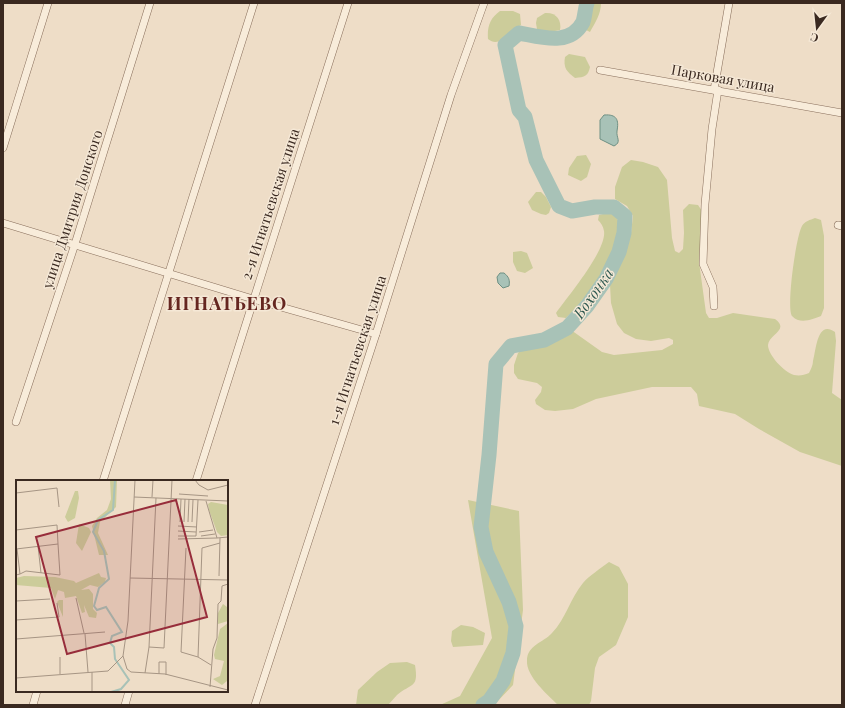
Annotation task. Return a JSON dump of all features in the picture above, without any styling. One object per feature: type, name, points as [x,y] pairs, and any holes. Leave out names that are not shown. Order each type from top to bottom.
[{"type":"street","points":[[3,148],[48,3]]},
{"type":"street","name":"улица Дмитрия Донского","points":[[16,422],[76,244],[150,3]]},
{"type":"street","points":[[103,480],[254,3]]},
{"type":"street","name":"2-я Игнатьевская улица","points":[[196,480],[348,3]]},
{"type":"street","name":"1-я Игнатьевская улица","points":[[255,705],[376,334],[451,95],[484,3]]},
{"type":"street","points":[[714,306],[713,287],[704,264],[705,204],[716,90],[729,3]]},
{"type":"street","name":"Парковая улица","points":[[600,70],[842,113]]},
{"type":"street","points":[[3,223],[253,299],[376,334]]},
{"type":"street","points":[[33,705],[37,692]]},
{"type":"street","points":[[125,705],[129,692]]},
{"type":"green space","points":[[593,3],[601,3],[601,7],[590,32],[586,30]]},
{"type":"green space","points":[[500,11],[513,11],[520,14],[521,25],[501,41],[492,42],[488,39],[489,27],[494,17]]},
{"type":"green space","points":[[545,13],[555,15],[557,17],[560,23],[560,30],[543,31],[537,29],[537,18]]},
{"type":"green space","points":[[569,54],[585,57],[590,67],[586,76],[575,78],[568,72],[565,67],[565,57]]},
{"type":"green space","points":[[586,155],[591,164],[587,177],[581,181],[568,175],[569,168],[577,156]]},
{"type":"green space","points":[[631,160],[658,167],[667,180],[672,238],[675,251],[679,253],[683,249],[683,210],[689,204],[698,205],[702,211],[699,262],[706,313],[709,318],[717,318],[733,313],[775,319],[779,323],[780,329],[769,341],[769,349],[781,367],[794,375],[809,373],[813,364],[818,338],[821,333],[824,330],[829,329],[835,332],[836,341],[832,393],[842,400],[842,466],[800,452],[735,414],[699,406],[697,394],[691,387],[652,387],[596,399],[573,409],[555,411],[545,410],[536,404],[535,400],[541,392],[542,387],[537,383],[518,379],[514,373],[514,365],[518,353],[523,348],[555,342],[571,330],[602,352],[614,355],[662,350],[673,344],[673,340],[669,338],[651,341],[636,339],[624,333],[617,324],[611,303],[610,285],[631,233],[633,216],[627,206],[615,199],[615,187],[622,167]]},
{"type":"green space","points":[[536,192],[541,192],[546,197],[551,207],[549,213],[546,215],[532,210],[528,202]]},
{"type":"green space","points":[[611,212],[617,218],[619,229],[617,242],[611,256],[593,286],[574,310],[566,318],[558,317],[556,313],[586,273],[599,249],[604,231],[598,220],[599,215]]},
{"type":"green space","points":[[815,218],[821,220],[824,236],[824,308],[821,316],[803,321],[795,319],[792,316],[790,310],[791,287],[797,243],[802,226],[806,222]]},
{"type":"green space","points":[[521,251],[527,253],[533,268],[525,273],[517,271],[513,262],[513,252]]},
{"type":"green space","points":[[468,500],[519,511],[523,610],[513,685],[494,705],[440,705],[460,696],[492,638]]},
{"type":"green space","points":[[609,562],[619,567],[628,584],[628,617],[616,645],[599,657],[595,668],[591,701],[589,705],[558,705],[544,691],[530,673],[527,661],[528,656],[530,651],[536,645],[557,628],[583,583]]},
{"type":"green space","points":[[461,625],[473,627],[485,633],[483,645],[453,647],[451,641],[452,631]]},
{"type":"green space","points":[[407,662],[415,665],[416,678],[413,684],[397,695],[388,705],[356,705],[358,690],[377,672],[390,663]]},
{"type":"shaded area","points":[[604,115],[616,118],[618,124],[618,143],[614,146],[600,139],[600,120]]},
{"type":"shaded area","points":[[500,273],[504,273],[508,277],[509,286],[503,288],[498,283],[497,277]]},
{"type":"waterway","name":"Вохонка","points":[[483,705],[489,701],[503,681],[513,653],[516,626],[509,602],[486,552],[481,527],[489,455],[496,364],[511,346],[544,340],[567,328],[587,306],[606,279],[619,252],[624,233],[625,216],[614,207],[595,207],[572,211],[559,206],[536,160],[525,117],[519,110],[505,45],[519,33],[545,38],[563,38],[571,35],[583,22],[587,3]]},
{"type":"district","name":"ИГНАТЬЕВО","points":[[227,303]]}]
